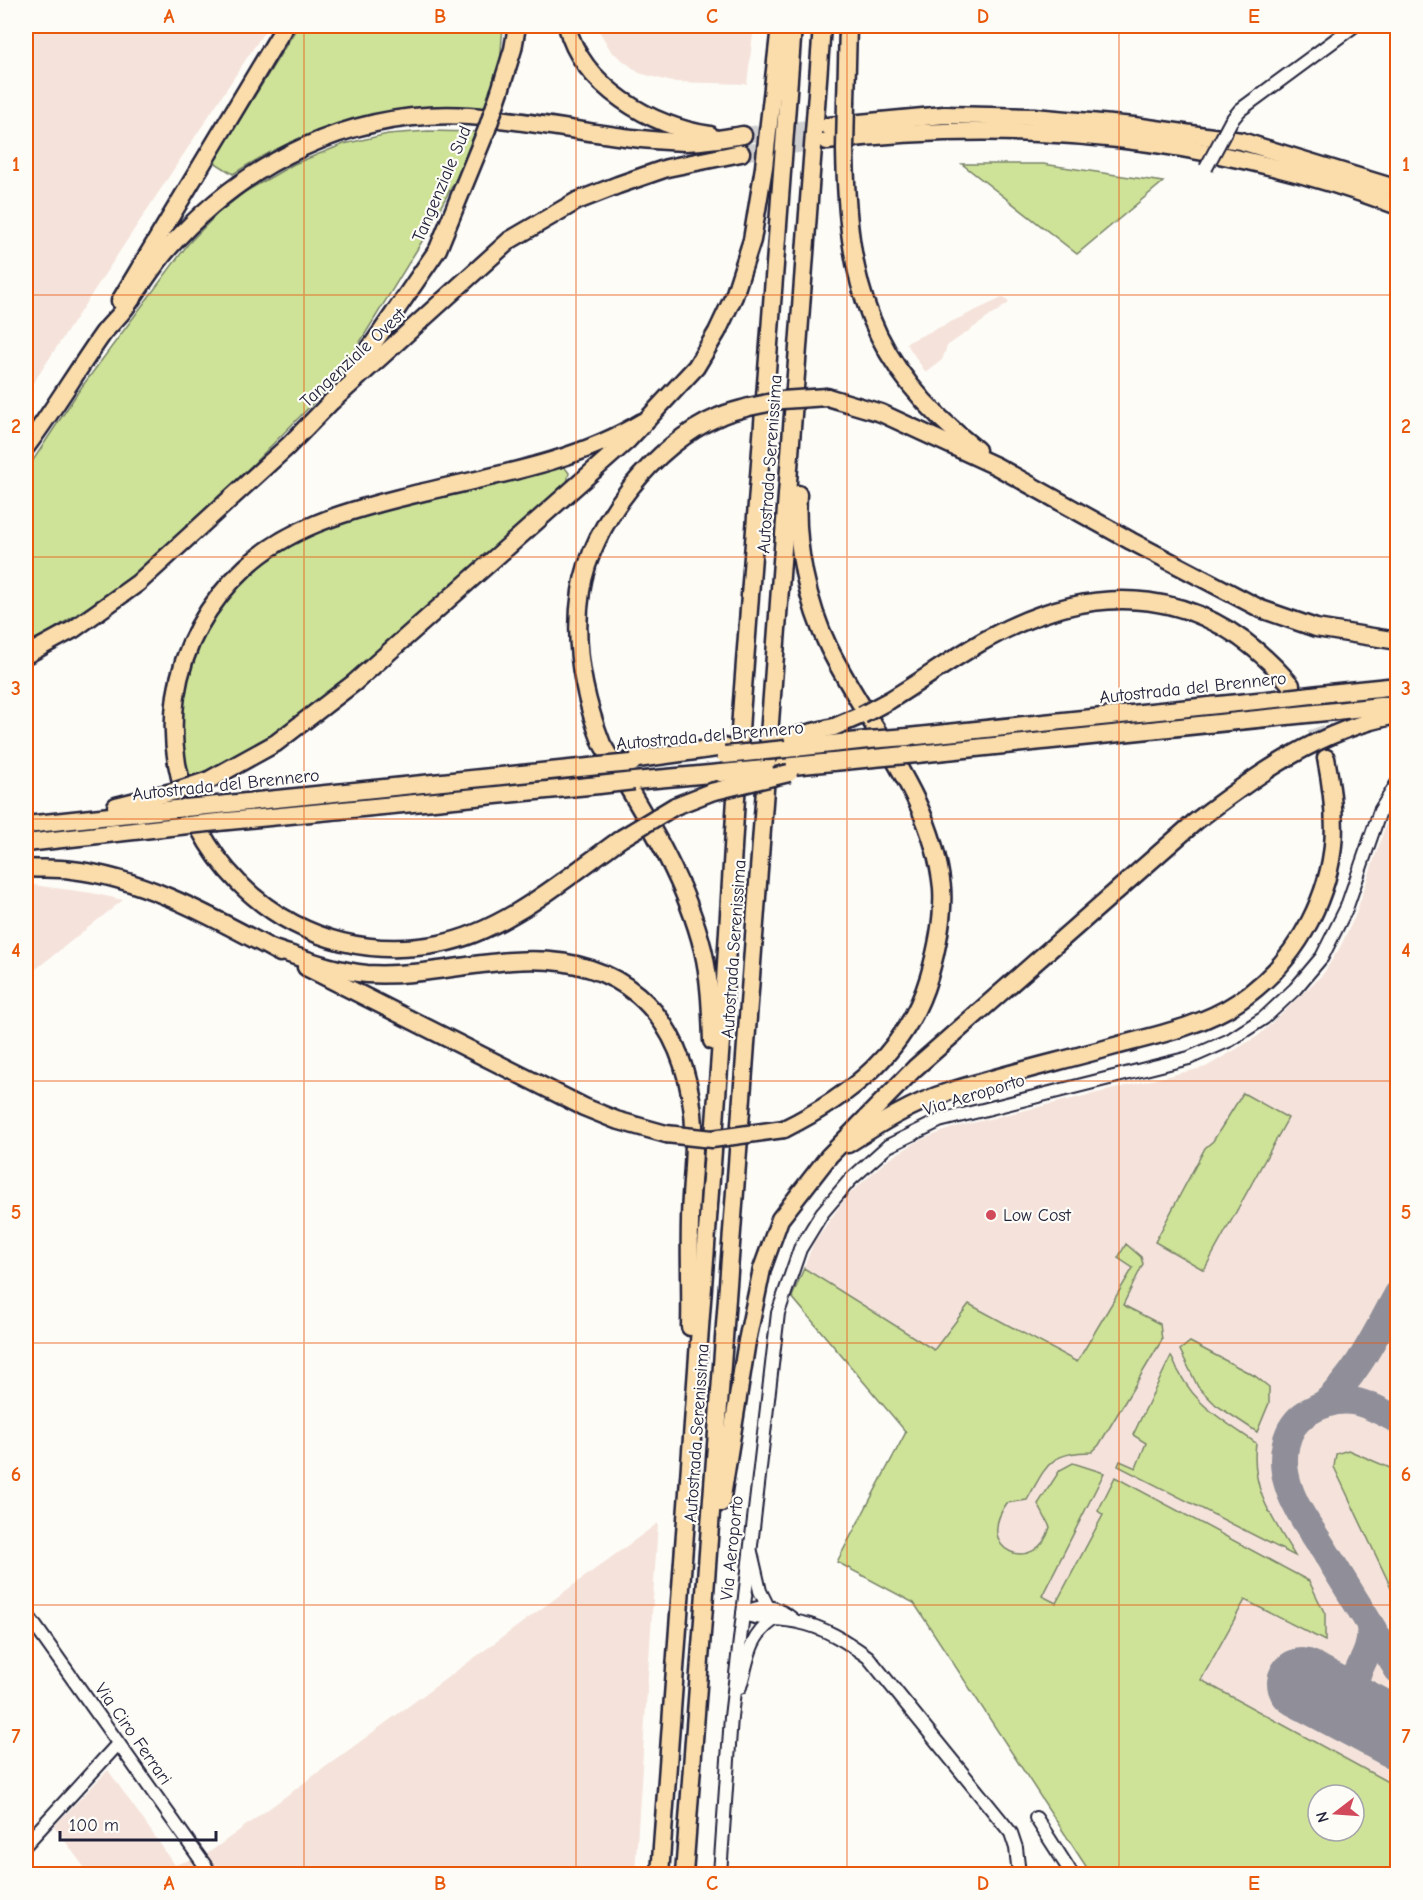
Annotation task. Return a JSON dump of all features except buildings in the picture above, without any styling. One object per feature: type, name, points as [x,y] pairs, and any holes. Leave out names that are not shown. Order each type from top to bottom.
[{"type":"highway","points":[[103,334],[131,280],[285,26]]},
{"type":"highway","name":"Tangenziale Sud","points":[[331,402],[387,327],[438,249],[487,129],[513,49],[517,26]]},
{"type":"highway","points":[[513,49],[522,26]]},
{"type":"highway","points":[[26,447],[103,334],[166,250],[220,197],[254,173],[300,147],[338,132],[384,121],[466,116],[676,141],[736,136],[696,133],[634,110],[582,59],[567,26]]},
{"type":"highway","points":[[34,824],[176,791],[209,780],[276,743],[327,706],[627,441],[642,422],[683,382],[717,332],[734,296],[752,240],[764,167],[780,26]]},
{"type":"highway","name":"Autostrada Serenissima","points":[[660,1875],[716,1113],[741,715],[793,26]]},
{"type":"highway","name":"Autostrada Serenissima","points":[[684,1875],[822,26]]},
{"type":"highway","points":[[848,26],[844,149],[848,228],[859,285],[871,323],[895,364],[924,401],[953,431],[996,466]]},
{"type":"highway","points":[[1398,189],[1241,141],[1134,126],[1034,117],[944,115],[827,134],[969,130],[1079,134],[1233,159],[1304,176],[1398,206]]},
{"type":"highway","name":"Tangenziale Ovest","points":[[26,655],[74,629],[138,583],[288,446],[331,402],[510,240],[577,201],[618,185],[667,168],[741,153]]},
{"type":"highway","points":[[26,868],[72,870],[129,882],[190,907],[584,1107],[616,1120],[666,1134],[712,1139],[784,1129],[823,1109],[861,1082],[891,1052],[912,1021],[923,997],[934,959],[940,923],[942,889],[936,853],[922,813],[901,770],[829,647],[807,582],[797,512],[804,388],[803,284]]},
{"type":"highway","points":[[716,1113],[710,1005],[703,951],[695,924],[669,862],[602,744],[582,678],[578,618],[581,589],[591,555],[620,502],[668,449],[718,417],[749,406],[782,400],[826,397],[881,413],[996,466],[1142,547],[1261,609],[1316,628],[1398,641]]},
{"type":"highway","points":[[642,422],[603,444],[568,456],[359,508],[313,525],[279,542],[235,578],[207,614],[182,672],[174,727],[183,793],[194,821],[217,858],[238,883],[282,918],[338,940],[398,949],[443,944],[464,938],[501,920],[545,893],[622,838],[675,806],[711,792],[785,770]]},
{"type":"highway","points":[[784,744],[862,715],[987,639],[1034,618],[1082,602],[1126,598],[1175,607],[1227,628],[1269,660],[1288,691]]},
{"type":"highway","name":"Autostrada del Brennero","points":[[26,843],[188,825],[218,814],[600,765],[784,744],[908,737],[1288,691],[1329,693],[1398,686]]},
{"type":"highway","name":"Autostrada del Brennero","points":[[34,824],[185,808],[218,814],[599,785],[721,773],[785,770],[874,758],[1398,704]]},
{"type":"highway","points":[[702,1622],[747,1341],[762,1269],[780,1219],[829,1156],[915,1068],[1195,822],[1259,775],[1314,743],[1348,728],[1398,715]]},
{"type":"highway","points":[[829,1156],[888,1118],[946,1092],[1156,1035],[1211,1016],[1237,1003],[1262,983],[1297,947],[1321,900],[1333,854],[1335,803],[1326,758]]},
{"type":"highway","points":[[271,948],[340,970],[367,974],[400,974],[512,961],[539,960],[579,964],[625,986],[654,1010],[666,1024],[681,1055],[691,1098],[694,1130],[690,1225],[689,1491]]},
{"type":"street","points":[[1206,168],[1231,121],[1240,110],[1354,26]]},
{"type":"street","name":"Via Aeroporto","points":[[720,1875],[731,1717],[778,1313],[800,1249],[822,1213],[850,1180],[888,1146],[939,1121],[1189,1059],[1230,1040],[1264,1018],[1295,989],[1322,957],[1346,909],[1380,812],[1398,782]]},
{"type":"street","points":[[750,1548],[757,1569],[760,1591],[767,1605]]},
{"type":"street","points":[[742,1614],[756,1606],[767,1605],[783,1611],[795,1621],[844,1640],[868,1657],[1011,1833],[1016,1848],[1019,1875]]},
{"type":"street","name":"Via Ciro Ferrari","points":[[26,1613],[211,1875]]},
{"type":"street","points":[[742,1614],[772,1621],[795,1621]]},
{"type":"street","points":[[731,1717],[750,1645],[759,1630],[772,1621]]},
{"type":"street","points":[[26,1845],[117,1744]]},
{"type":"street","points":[[1036,1818],[1072,1875]]},
{"type":"shaded area","points":[[26,26],[268,26],[26,394]]},
{"type":"shaded area","points":[[596,26],[754,26],[747,84],[672,82],[639,73],[611,51]]},
{"type":"shaded area","points":[[1004,297],[1009,303],[947,346],[942,360],[926,373],[906,343]]},
{"type":"shaded area","points":[[1397,800],[1397,1874],[1091,1874],[914,1603],[837,1562],[906,1432],[792,1297],[814,1242],[847,1196],[887,1160],[920,1140],[955,1127],[1206,1067],[1258,1036],[1323,974],[1340,947],[1355,916],[1388,818]]},
{"type":"shaded area","points":[[26,884],[92,893],[123,900],[26,977]]},
{"type":"shaded area","points":[[658,1523],[635,1874],[89,1874],[54,1826],[108,1770],[175,1865],[207,1854]]},
{"type":"green space","points":[[298,26],[503,26],[500,64],[483,111],[413,112],[352,121],[323,129],[294,141],[264,155],[233,174],[214,162]]},
{"type":"green space","points":[[428,131],[475,132],[457,177],[421,243],[338,378],[189,529],[133,578],[26,647],[26,471],[78,392],[188,244],[217,214],[245,192],[294,164],[344,144],[388,134]]},
{"type":"green space","points":[[962,164],[1043,164],[1163,182],[1077,254]]},
{"type":"green space","points":[[563,465],[569,473],[567,483],[327,700],[233,762],[186,781],[181,702],[205,628],[234,587],[287,544],[338,522]]},
{"type":"green space","points":[[1243,1093],[1288,1118],[1204,1270],[1155,1242],[1205,1148],[1213,1141]]},
{"type":"green space","points":[[1126,1244],[1141,1257],[1143,1264],[1123,1305],[1160,1324],[1162,1340],[1099,1445],[1092,1452],[1067,1455],[1051,1463],[1027,1500],[1007,1503],[998,1520],[997,1534],[1002,1545],[1011,1552],[1021,1554],[1033,1551],[1043,1542],[1050,1527],[1038,1504],[1060,1470],[1073,1463],[1104,1473],[1042,1596],[1056,1603],[1103,1515],[1098,1511],[1115,1477],[1309,1581],[1325,1614],[1325,1641],[1245,1600],[1201,1680],[1397,1787],[1397,1874],[1091,1874],[914,1603],[837,1562],[906,1432],[792,1297],[804,1268],[934,1350],[969,1304],[1077,1362],[1133,1268],[1118,1258]]},
{"type":"green space","points":[[1190,1342],[1255,1376],[1269,1387],[1269,1403],[1257,1432],[1216,1405],[1198,1387],[1180,1350]]},
{"type":"green space","points":[[1171,1356],[1196,1397],[1216,1416],[1256,1443],[1256,1475],[1260,1489],[1271,1516],[1295,1556],[1118,1466],[1120,1461],[1136,1468],[1146,1443],[1133,1435]]},
{"type":"green space","points":[[1348,1450],[1397,1471],[1397,1600],[1334,1467],[1336,1454]]},
{"type":"taxiway","points":[[1324,1404],[1357,1366],[1398,1294]]},
{"type":"taxiway","points":[[1398,1420],[1375,1408],[1354,1401],[1333,1402],[1308,1412],[1300,1418],[1293,1426],[1284,1454],[1288,1485],[1295,1503],[1398,1670]]},
{"type":"taxiway","points":[[1366,1717],[1357,1705],[1353,1693],[1357,1673],[1367,1651],[1370,1625]]},
{"type":"runway","points":[[1302,1683],[1398,1734]]},
{"type":"tunnel","points":[[743,135],[827,126]]},
{"type":"tunnel","points":[[741,153],[826,141]]},
{"type":"tunnel","points":[[1292,686],[1315,727],[1326,758]]},
{"type":"place","name":"Low Cost","points":[[991,1215]]}]
